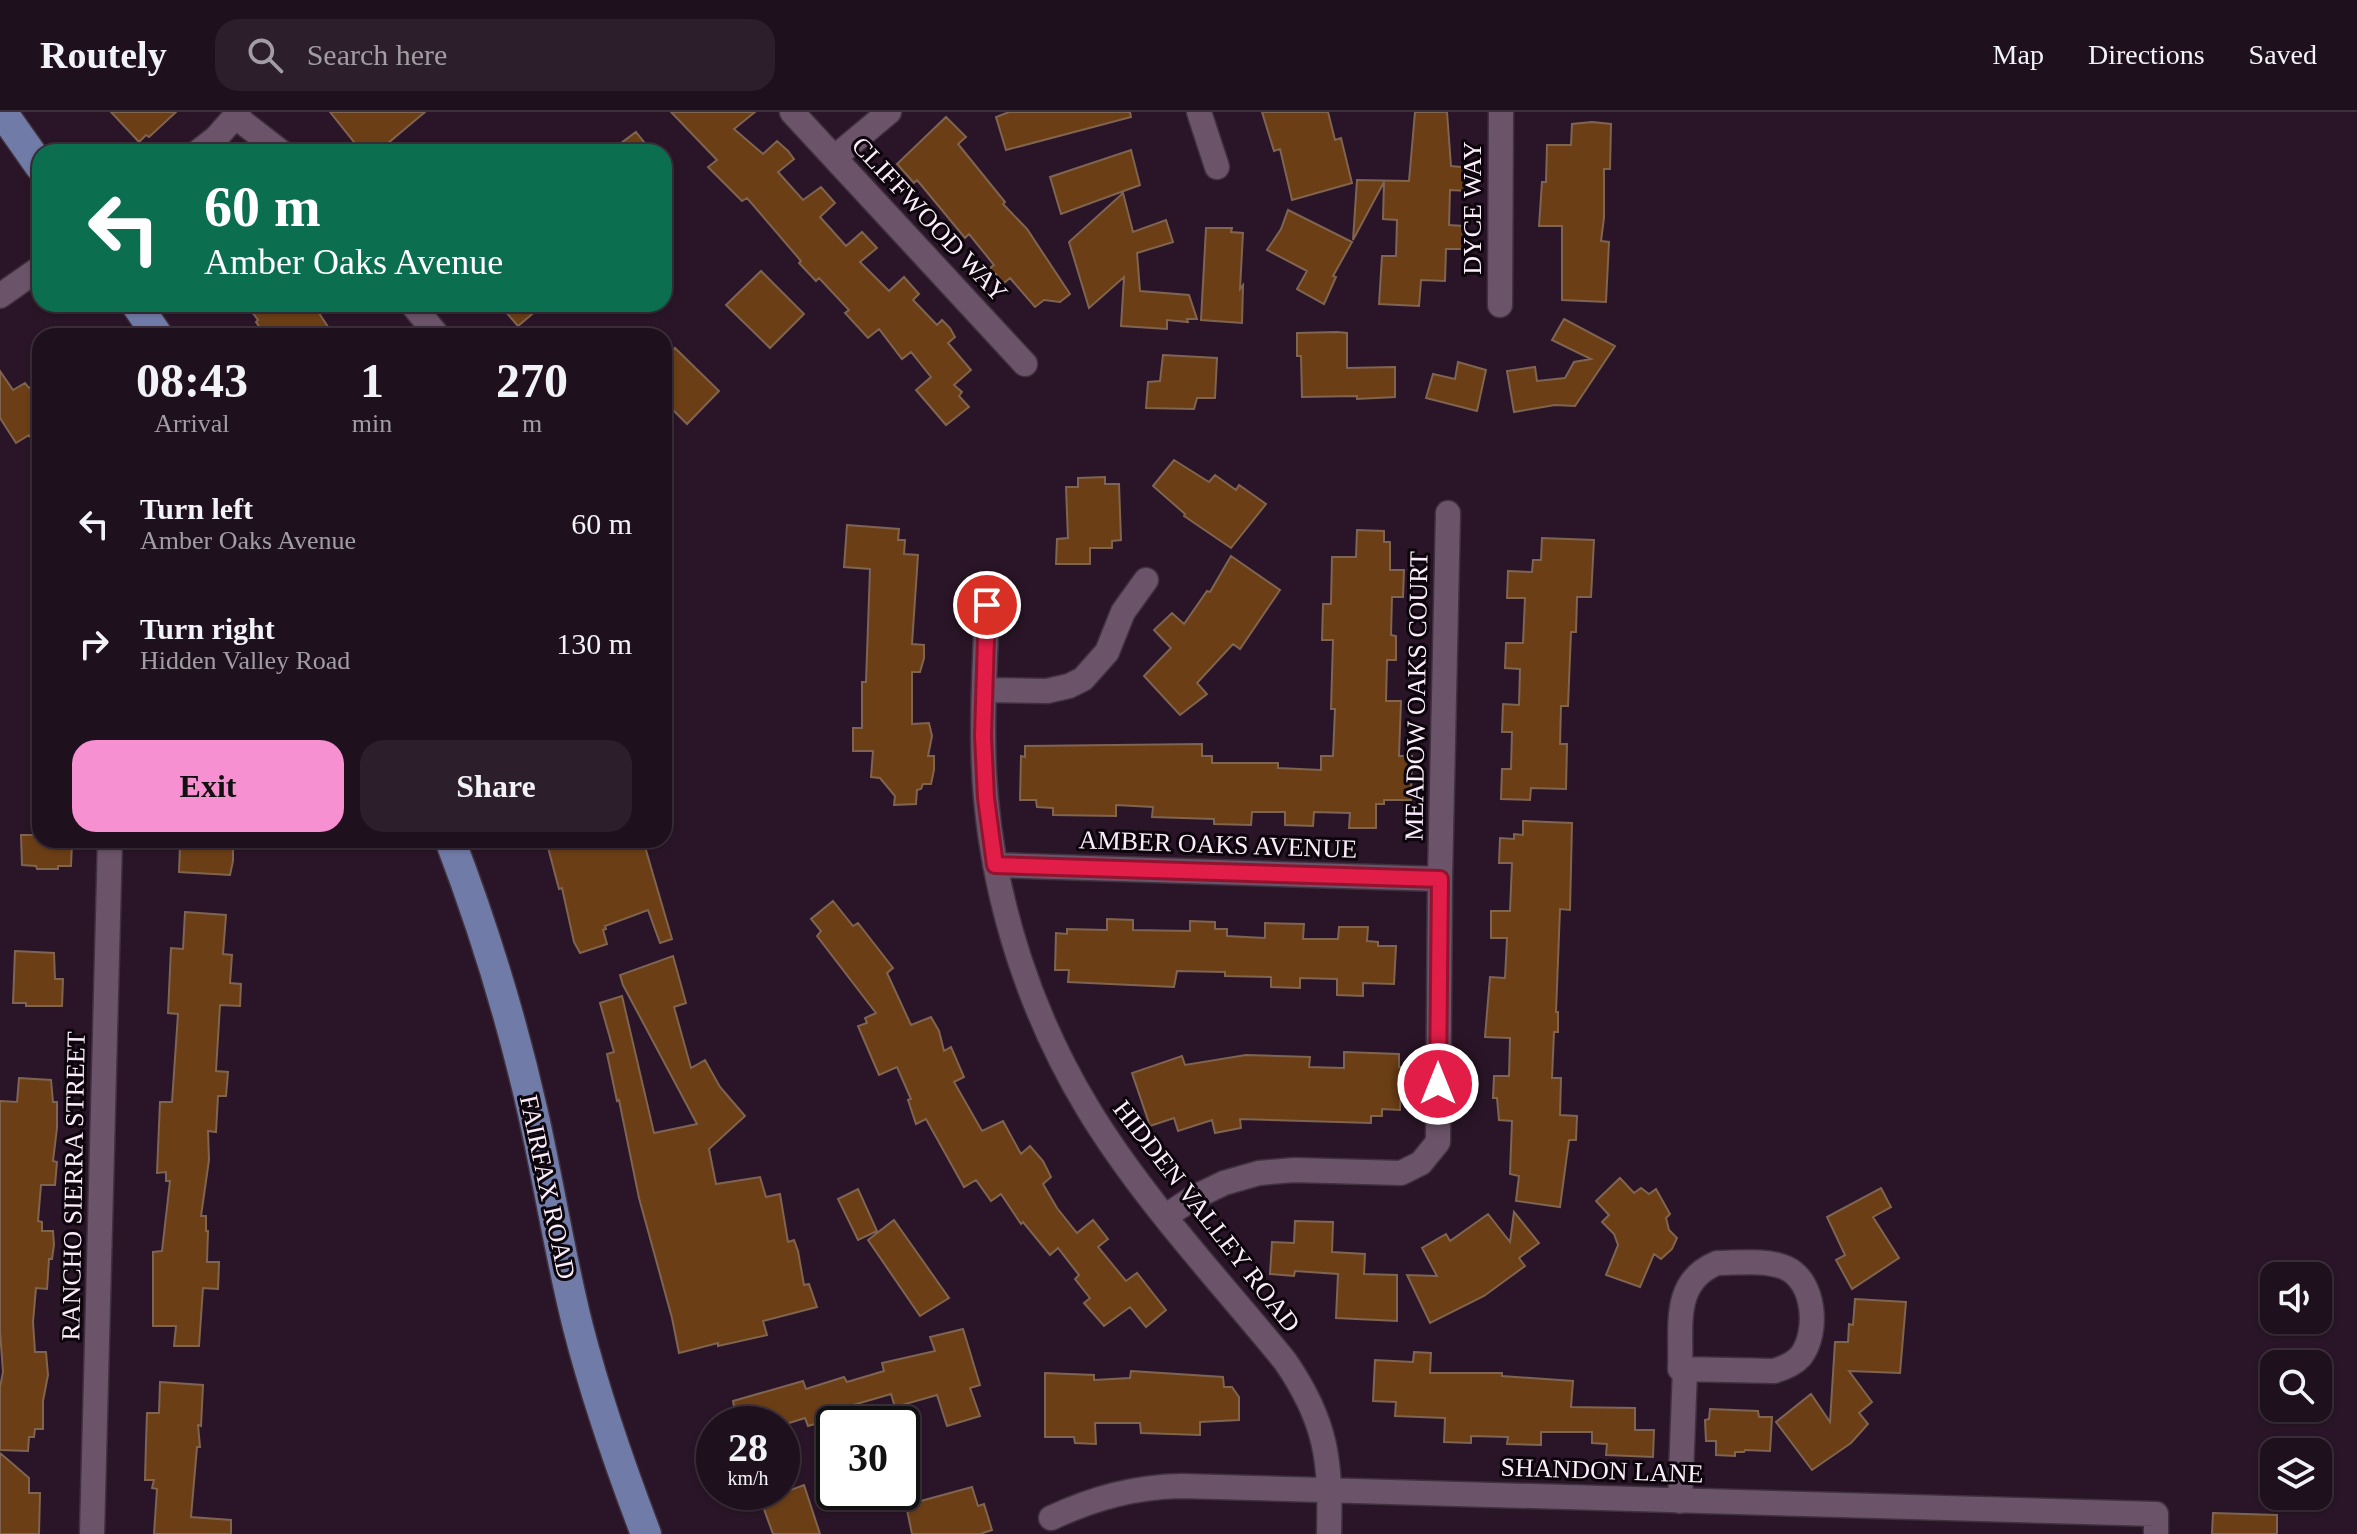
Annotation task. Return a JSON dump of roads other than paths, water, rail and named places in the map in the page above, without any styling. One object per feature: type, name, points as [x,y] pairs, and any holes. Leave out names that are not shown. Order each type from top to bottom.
[{"type":"main road","points":[[2,112],[32,155]]},
{"type":"main road","name":"FAIRFAX ROAD","points":[[453,848],[478,914],[506,1005],[533,1113],[578,1328],[604,1417],[646,1534]]},
{"type":"street","name":"CLIFFWOOD WAY","points":[[792,112],[1025,364]]},
{"type":"street","points":[[835,157],[889,112]]},
{"type":"street","points":[[1199,112],[1217,167]]},
{"type":"street","name":"DYCE WAY","points":[[1500,305],[1501,112]]},
{"type":"street","points":[[206,144],[237,114],[272,144]]},
{"type":"street","points":[[0,296],[32,274]]},
{"type":"street","points":[[418,312],[432,328]]},
{"type":"street","name":"MEADOW OAKS COURT","points":[[1166,1216],[1224,1183],[1259,1173],[1294,1170],[1401,1173],[1421,1163],[1438,1142],[1448,513]]},
{"type":"street","points":[[985,690],[1047,691],[1083,679],[1107,652],[1123,612],[1146,580]]},
{"type":"street","name":"HIDDEN VALLEY ROAD","points":[[987,605],[986,798],[995,865],[1010,932],[1030,991],[1057,1053],[1113,1147],[1285,1361],[1304,1389],[1319,1421],[1328,1455],[1329,1534]]},
{"type":"street","name":"RANCHO SIERRA STREET","points":[[92,1534],[110,848]]},
{"type":"street","name":"AMBER OAKS AVENUE","points":[[995,865],[1440,879]]},
{"type":"street","points":[[1717,1263],[1770,1264],[1794,1273],[1804,1283],[1810,1298],[1810,1331],[1800,1357],[1789,1366],[1774,1371],[1685,1369],[1680,1369],[1685,1291],[1691,1279],[1703,1269],[1717,1263]]},
{"type":"street","points":[[1680,1501],[1685,1369]]},
{"type":"street","name":"SHANDON LANE","points":[[1051,1518],[1087,1501],[1156,1487],[1680,1501],[2156,1524]]}]
